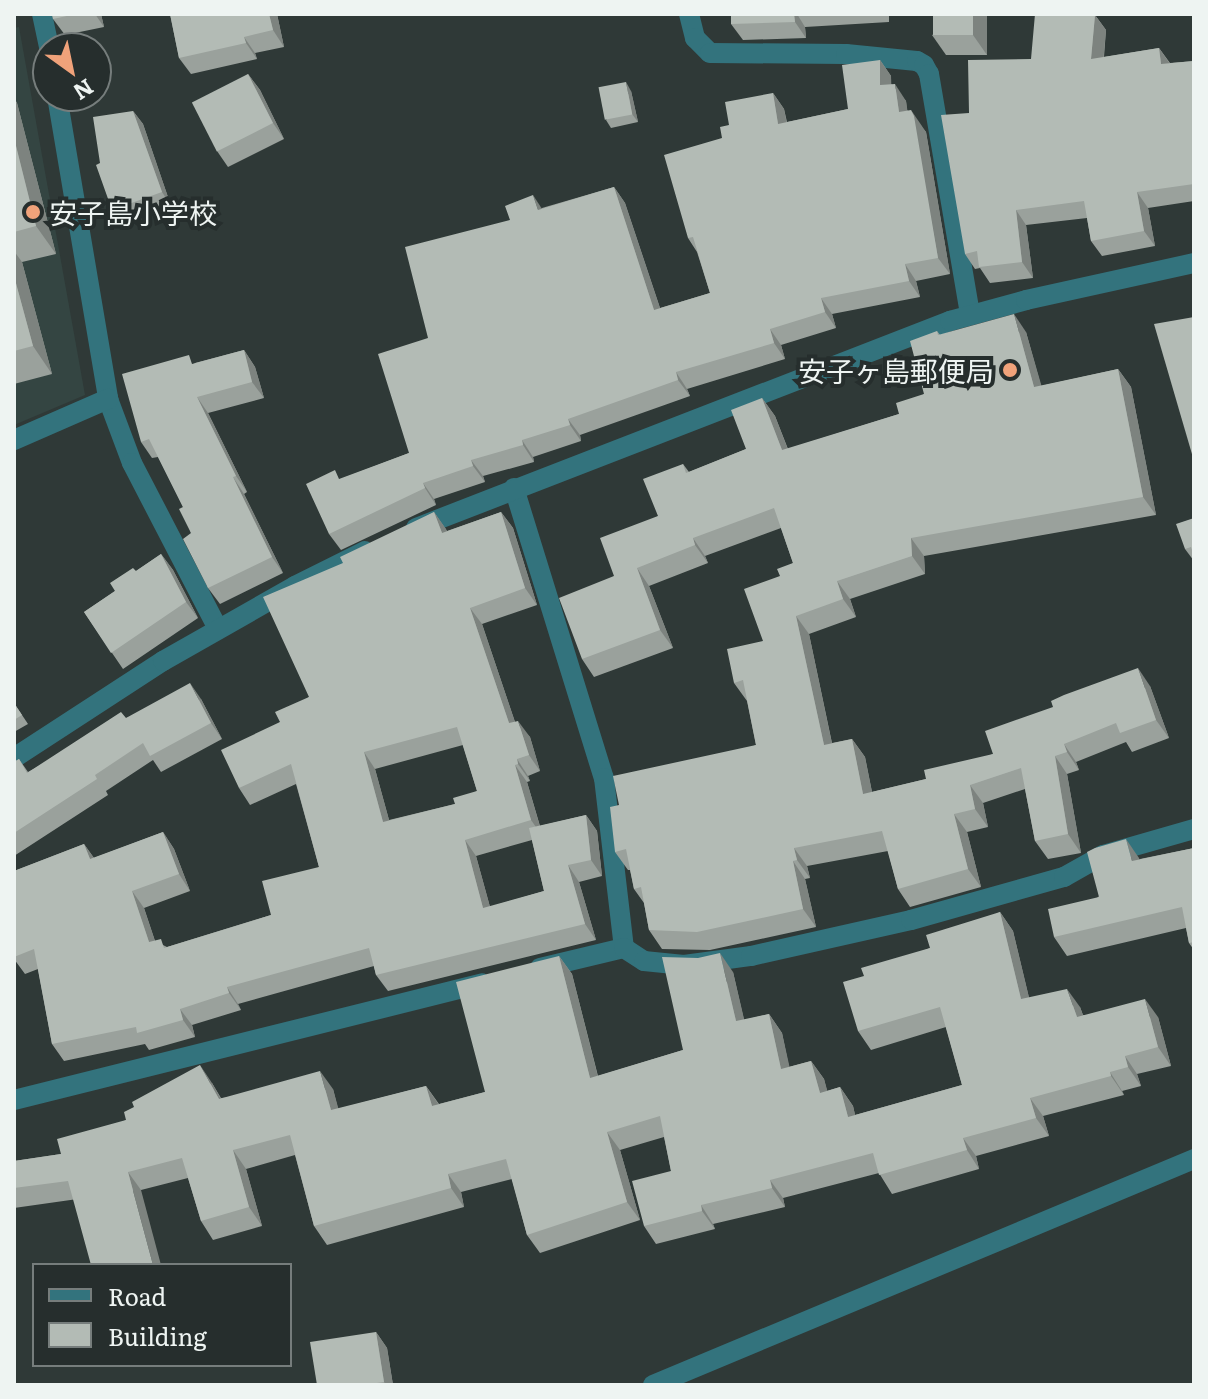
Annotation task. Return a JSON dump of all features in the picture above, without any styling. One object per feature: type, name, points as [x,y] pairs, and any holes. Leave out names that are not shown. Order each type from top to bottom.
[{"type":"street","points":[[689,14],[695,38],[710,53],[846,54],[917,61],[924,65],[929,74],[970,315]]},
{"type":"street","points":[[60,112],[108,399],[132,463],[218,629]]},
{"type":"street","points":[[14,758],[218,629],[390,539],[855,355],[970,315],[1194,263]]},
{"type":"street","points":[[14,440],[108,399]]},
{"type":"street","points":[[514,488],[604,778],[624,948]]},
{"type":"street","points":[[14,1100],[624,948],[644,961],[684,965],[751,956],[911,920],[1049,881],[1103,855],[1194,829]]},
{"type":"street","points":[[653,1385],[1194,1159]]},
{"type":"shaded area","name":"安子島小学校","points":[[19,27],[85,395],[14,425],[14,28]]},
{"type":"building","points":[[52,14],[76,14],[53,19]]},
{"type":"building","points":[[170,14],[269,14],[273,30],[244,37],[246,43],[179,58]]},
{"type":"building","points":[[731,14],[794,14],[795,22],[731,24]]},
{"type":"building","points":[[933,14],[973,14],[973,35],[933,35]]},
{"type":"building","points":[[1035,14],[1095,15],[1091,59],[1159,48],[1161,64],[1194,61],[1194,184],[1137,192],[1144,231],[1091,241],[1084,201],[1016,210],[1022,262],[979,267],[977,251],[965,254],[941,115],[969,113],[968,60],[1031,59]]},
{"type":"building","points":[[880,60],[880,85],[895,84],[899,112],[911,110],[914,116],[938,258],[905,264],[909,281],[821,298],[825,312],[770,329],[774,343],[676,372],[678,380],[568,419],[570,425],[522,440],[523,445],[471,460],[473,466],[423,483],[425,488],[329,534],[306,484],[335,470],[339,479],[409,453],[378,354],[428,338],[405,247],[510,220],[505,206],[533,195],[538,210],[614,187],[654,310],[710,293],[693,237],[688,238],[664,155],[722,138],[720,127],[729,125],[725,102],[773,93],[778,124],[848,109],[842,65]]},
{"type":"building","points":[[248,74],[273,123],[217,152],[192,103]]},
{"type":"building","points":[[626,82],[632,114],[605,120],[599,87]]},
{"type":"building","points":[[133,111],[162,192],[112,210],[96,165],[100,163],[93,117]]},
{"type":"building","points":[[14,138],[36,226],[14,232]]},
{"type":"building","points":[[14,276],[33,346],[14,351]]},
{"type":"building","points":[[1014,314],[1034,387],[1118,369],[1143,497],[911,538],[912,556],[837,581],[843,599],[796,616],[824,745],[852,739],[863,794],[926,779],[924,770],[993,754],[985,731],[1053,707],[1051,701],[1064,695],[1138,668],[1156,720],[1120,733],[1116,723],[1064,744],[1067,752],[1055,756],[1068,834],[1035,841],[1021,768],[970,785],[975,809],[954,814],[968,869],[898,889],[882,831],[794,848],[797,860],[793,861],[803,909],[697,932],[649,930],[641,887],[634,889],[626,849],[615,852],[610,807],[619,805],[613,776],[756,745],[743,680],[734,683],[727,649],[763,641],[744,589],[780,576],[777,569],[793,563],[774,508],[693,538],[695,545],[637,568],[660,630],[582,659],[559,598],[614,576],[600,538],[658,516],[643,479],[683,464],[686,473],[746,449],[731,410],[762,398],[782,450],[899,414],[896,403],[924,394],[910,341],[937,331],[938,335]]},
{"type":"building","points":[[1194,317],[1194,461],[1154,324]]},
{"type":"building","points":[[244,350],[252,382],[197,397],[272,557],[208,588],[183,539],[191,533],[179,509],[183,507],[149,439],[141,442],[122,374],[189,355],[192,364]]},
{"type":"building","points":[[434,512],[442,533],[501,512],[525,588],[470,608],[509,723],[518,721],[529,755],[517,759],[518,764],[515,765],[531,820],[465,840],[483,908],[544,891],[529,828],[586,815],[591,860],[568,865],[585,924],[376,975],[369,948],[227,987],[229,993],[180,1009],[183,1020],[137,1033],[136,1027],[52,1044],[34,949],[14,957],[14,871],[84,844],[90,859],[163,832],[179,874],[132,891],[149,942],[161,939],[164,948],[271,915],[262,881],[319,867],[291,764],[239,788],[221,750],[280,722],[275,712],[309,697],[263,597],[343,563],[340,557]],"holes":[[[457,727],[477,791],[453,798],[455,804],[383,822],[364,752]]]},
{"type":"building","points":[[1194,518],[1194,556],[1191,547],[1185,549],[1176,524]]},
{"type":"building","points":[[161,554],[186,602],[111,653],[84,612],[115,591],[110,583],[133,568],[136,571]]},
{"type":"building","points":[[190,683],[211,723],[150,756],[143,743],[95,775],[97,779],[14,833],[14,762],[19,759],[27,773],[121,712],[126,718]]},
{"type":"building","points":[[14,703],[22,715],[14,720]]},
{"type":"building","points":[[1126,839],[1132,861],[1194,848],[1194,942],[1189,943],[1182,907],[1054,937],[1048,909],[1099,897],[1087,852]]},
{"type":"building","points":[[1000,912],[1021,999],[1067,989],[1077,1017],[1145,999],[1158,1047],[1125,1056],[1128,1067],[1110,1072],[1111,1076],[1030,1098],[1036,1118],[963,1138],[967,1150],[879,1175],[873,1153],[770,1180],[772,1188],[701,1205],[702,1211],[644,1226],[632,1181],[671,1171],[660,1116],[607,1132],[627,1202],[527,1235],[506,1159],[448,1174],[451,1188],[314,1226],[290,1135],[233,1150],[249,1207],[201,1221],[182,1158],[128,1172],[152,1263],[90,1263],[68,1181],[14,1188],[14,1161],[61,1154],[57,1139],[126,1120],[124,1112],[134,1107],[132,1102],[200,1065],[219,1099],[320,1071],[331,1110],[426,1086],[432,1106],[485,1092],[456,982],[559,956],[590,1078],[683,1050],[662,957],[698,958],[720,953],[736,1021],[769,1014],[781,1069],[811,1061],[820,1093],[840,1087],[848,1117],[962,1085],[940,1007],[858,1031],[843,982],[864,976],[861,968],[930,948],[926,935]]},
{"type":"building","points":[[376,1332],[384,1382],[317,1385],[310,1342]]},
{"type":"place","name":"安子島小学校","points":[[33,212]]},
{"type":"place","name":"安子ヶ島郵便局","points":[[1010,370]]}]
